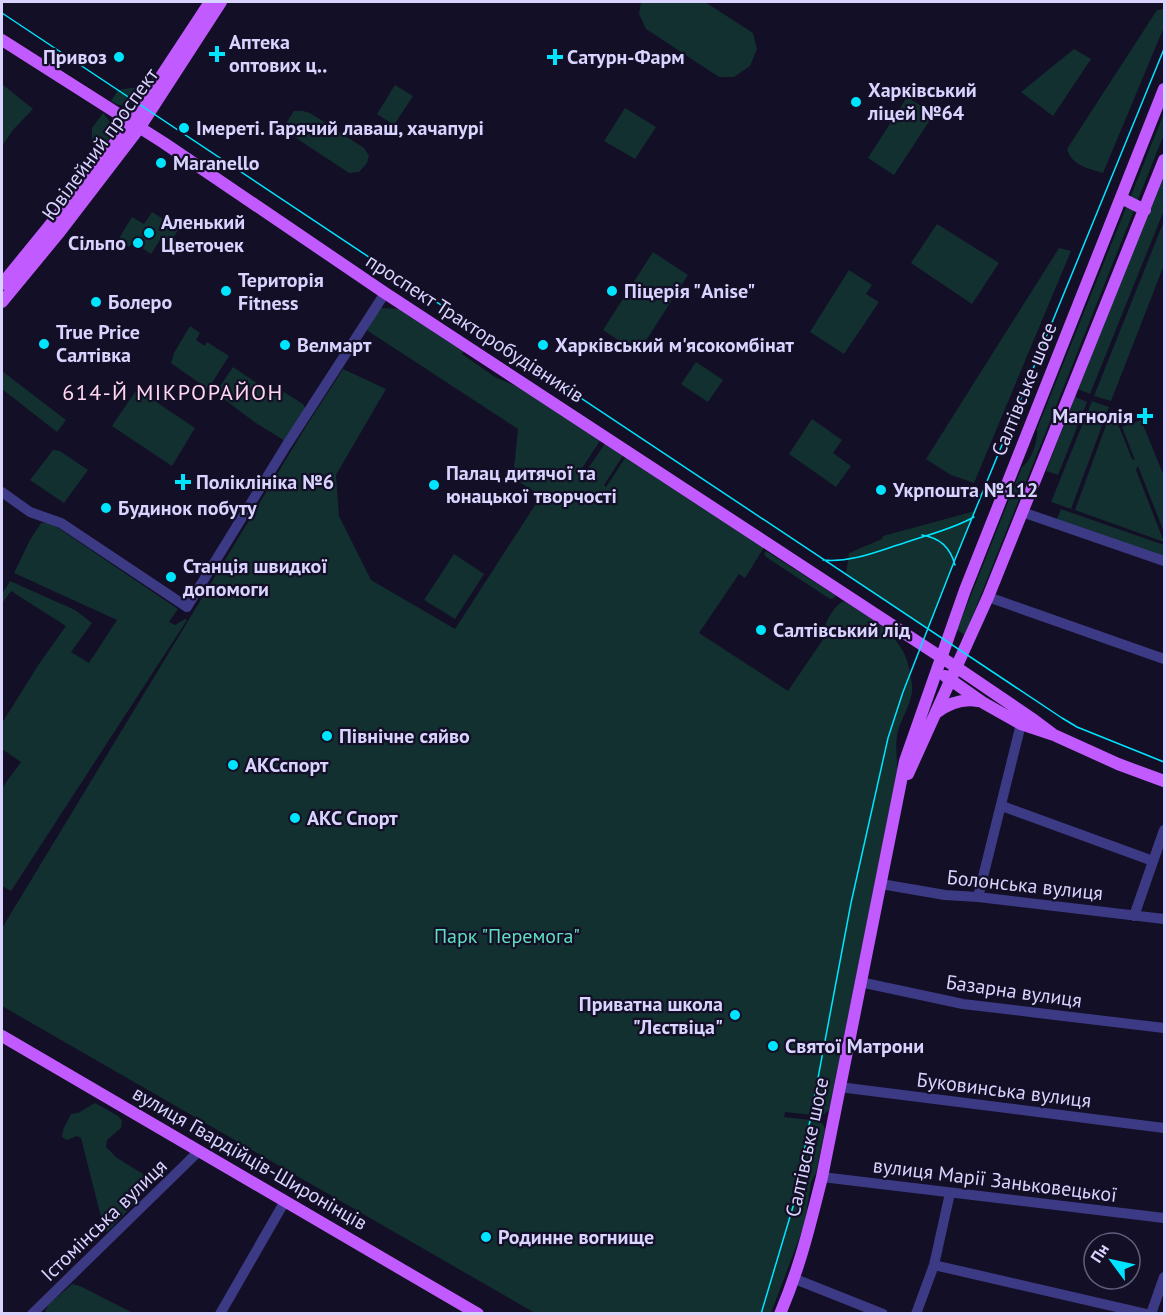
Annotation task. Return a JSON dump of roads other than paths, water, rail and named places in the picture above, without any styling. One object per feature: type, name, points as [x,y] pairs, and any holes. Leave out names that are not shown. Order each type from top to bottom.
[{"type":"main road","name":"Ювілейний проспект","points":[[2,284],[135,125],[210,2]]},
{"type":"main road","name":"Ювілейний проспект","points":[[2,302],[58,234],[221,2]]},
{"type":"main road","name":"проспект Тракторобудівників","points":[[2,40],[135,125],[385,293],[928,649],[950,681],[981,702],[1021,724],[1054,735],[1118,764],[1164,781]]},
{"type":"main road","name":"Салтівське шосе","points":[[780,1314],[795,1279],[822,1177],[905,760],[939,662],[1164,88]]},
{"type":"main road","name":"Салтівське шосе","points":[[895,809],[988,597],[1164,160]]},
{"type":"main road","points":[[1121,198],[1144,210]]},
{"type":"main road","name":"проспект Тракторобудівників","points":[[939,662],[956,667],[1054,735]]},
{"type":"main road","points":[[935,714],[945,706],[957,701],[981,702]]},
{"type":"main road","name":"вулиця Гвардійців-Широнінців","points":[[2,1036],[478,1314]]},
{"type":"street","points":[[2,492],[30,512],[61,523],[187,607],[286,446],[385,293]]},
{"type":"street","points":[[1022,512],[1164,561]]},
{"type":"street","points":[[988,597],[1164,659]]},
{"type":"street","points":[[978,897],[1021,724]]},
{"type":"street","points":[[1002,806],[1153,861]]},
{"type":"street","points":[[1134,916],[1164,830]]},
{"type":"street","name":"Болонська вулиця","points":[[881,884],[945,895],[1164,919]]},
{"type":"street","name":"Базарна вулиця","points":[[860,982],[963,1004],[1164,1028]]},
{"type":"street","name":"Буковинська вулиця","points":[[839,1087],[1164,1128]]},
{"type":"street","name":"Істомінська вулиця","points":[[32,1314],[199,1151]]},
{"type":"street","name":"вулиця Марії Заньковецької","points":[[822,1177],[1164,1218]]},
{"type":"street","points":[[916,1314],[934,1266],[950,1193]]},
{"type":"street","points":[[220,1314],[285,1201]]},
{"type":"street","points":[[934,1266],[1149,1314],[1164,1277]]},
{"type":"street","points":[[795,1279],[883,1314]]},
{"type":"tram line","points":[[2,13],[1062,718],[1077,727],[1164,762]]},
{"type":"tram line","points":[[761,1314],[795,1200],[851,903],[888,738],[903,692],[954,562],[1164,49]]},
{"type":"tram line","points":[[823,560],[844,560],[864,556],[949,528],[974,517]]},
{"type":"tram line","points":[[922,535],[934,538],[943,544],[955,565]]},
{"type":"place","name":"Аптека оптових ц‥","points":[[217,54]]},
{"type":"place","name":"Привоз","points":[[119,57]]},
{"type":"place","name":"Сатурн-Фарм","points":[[555,57]]},
{"type":"place","name":"Харківський ліцей №64","points":[[856,102]]},
{"type":"place","name":"Імереті. Гарячий лаваш, хачапурі","points":[[184,128]]},
{"type":"place","name":"Maranello","points":[[161,163]]},
{"type":"place","name":"Аленький Цветочек","points":[[149,233]]},
{"type":"place","name":"Сільпо","points":[[138,243]]},
{"type":"place","name":"Територія Fitness","points":[[226,291]]},
{"type":"place","name":"Піцерія \"Anise\"","points":[[612,291]]},
{"type":"place","name":"Болеро","points":[[96,302]]},
{"type":"place","name":"True Price Салтівка","points":[[44,344]]},
{"type":"place","name":"Велмарт","points":[[285,345]]},
{"type":"place","name":"Харківський м'ясокомбінат","points":[[543,345]]},
{"type":"place","name":"Магнолія","points":[[1145,416]]},
{"type":"place","name":"Поліклініка №6","points":[[183,482]]},
{"type":"place","name":"Палац дитячої та юнацької творчості","points":[[434,485]]},
{"type":"place","name":"Укрпошта №112","points":[[881,490]]},
{"type":"place","name":"Будинок побуту","points":[[106,508]]},
{"type":"place","name":"Станція швидкої допомоги","points":[[171,577]]},
{"type":"place","name":"Салтівський лід","points":[[761,630]]},
{"type":"place","name":"Північне сяйво","points":[[327,736]]},
{"type":"place","name":"АКСспорт","points":[[233,765]]},
{"type":"place","name":"АКС Спорт","points":[[295,818]]},
{"type":"place","name":"Приватна школа \"Лєствіца\"","points":[[735,1015]]},
{"type":"place","name":"Святої Матрони","points":[[773,1046]]},
{"type":"place","name":"Родинне вогнище","points":[[486,1237]]},
{"type":"district","name":"614-Й МІКРОРАЙОН","points":[[173,392]]},
{"type":"park label","name":"Парк \"Перемога\"","points":[[507,936]]}]
